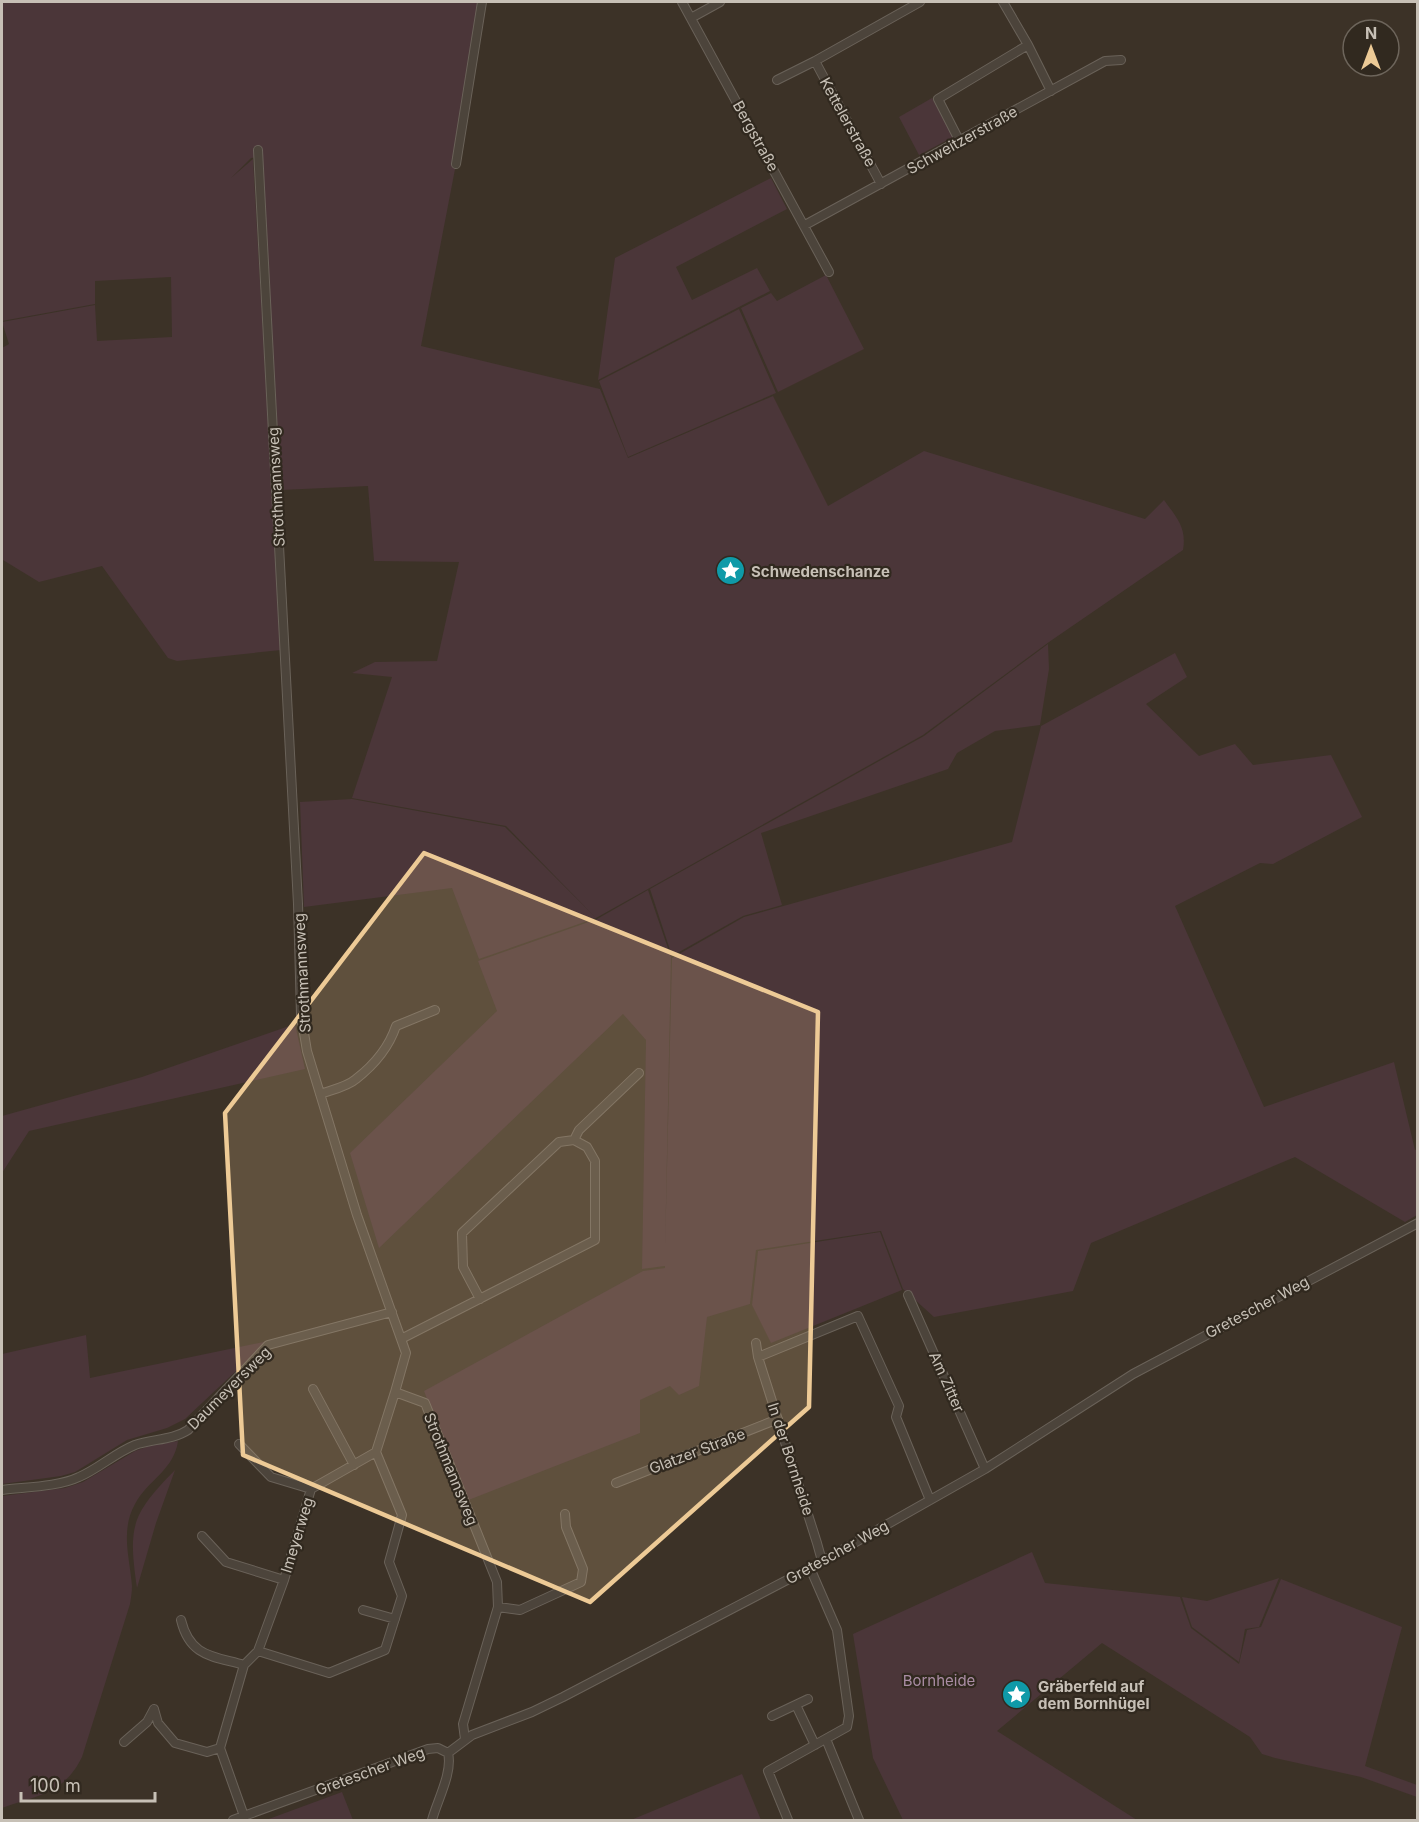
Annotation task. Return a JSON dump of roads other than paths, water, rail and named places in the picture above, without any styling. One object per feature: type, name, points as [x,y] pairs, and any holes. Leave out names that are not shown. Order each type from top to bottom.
[{"type":"street","points":[[456,164],[482,2]]},
{"type":"street","name":"Bergstraße","points":[[682,2],[829,272]]},
{"type":"street","points":[[691,18],[720,2]]},
{"type":"street","name":"Kettelerstraße","points":[[777,80],[920,2]]},
{"type":"street","points":[[1003,2],[1051,91]]},
{"type":"street","points":[[960,142],[938,99],[1028,45]]},
{"type":"street","name":"Schweitzerstraße","points":[[805,225],[1105,61],[1121,60]]},
{"type":"street","name":"Kettelerstraße","points":[[815,61],[881,184]]},
{"type":"street","name":"Strothmannsweg","points":[[258,150],[298,904],[301,1015],[307,1051],[357,1215],[406,1353],[395,1392],[425,1403],[497,1582],[498,1607],[463,1724],[465,1739]]},
{"type":"street","points":[[320,1094],[355,1081],[385,1051],[396,1026],[435,1010]]},
{"type":"street","points":[[574,1140],[579,1130],[639,1073]]},
{"type":"street","points":[[401,1339],[480,1299],[595,1240],[595,1161],[587,1147],[574,1140],[559,1142],[462,1233],[463,1267],[480,1299]]},
{"type":"street","name":"Gretescher Weg","points":[[233,1821],[428,1749],[438,1748],[448,1752],[465,1739],[563,1697],[810,1568],[985,1469],[1133,1374],[1418,1223]]},
{"type":"street","name":"Am Zitter","points":[[908,1295],[985,1469]]},
{"type":"street","name":"Daumeyersweg","points":[[2,1490],[78,1478],[131,1447],[182,1434],[268,1345],[392,1312]]},
{"type":"street","points":[[758,1357],[858,1316],[899,1406],[896,1417],[930,1500]]},
{"type":"street","name":"In der Bornheide","points":[[756,1343],[758,1357],[822,1561]]},
{"type":"street","points":[[313,1389],[354,1465]]},
{"type":"street","points":[[258,1651],[328,1673],[385,1650],[402,1596],[389,1562],[402,1515],[376,1452],[395,1392]]},
{"type":"street","name":"Glatzer Straße","points":[[616,1483],[778,1419]]},
{"type":"street","name":"Imeyerweg","points":[[239,1444],[271,1477],[311,1489]]},
{"type":"street","name":"Imeyerweg","points":[[220,1748],[244,1665],[258,1651],[284,1580],[311,1489],[376,1452]]},
{"type":"street","points":[[498,1607],[520,1610],[581,1582],[583,1569],[566,1527],[565,1514]]},
{"type":"street","name":"Imeyerweg","points":[[202,1536],[226,1562],[284,1580]]},
{"type":"street","points":[[788,1821],[768,1772],[847,1727],[849,1716],[837,1630],[810,1568]]},
{"type":"street","points":[[363,1610],[395,1619]]},
{"type":"street","points":[[181,1620],[184,1634],[200,1652],[244,1665]]},
{"type":"street","points":[[772,1716],[808,1699]]},
{"type":"street","points":[[796,1705],[815,1745]]},
{"type":"street","points":[[124,1742],[147,1722],[154,1709],[158,1723],[175,1743],[207,1752],[220,1748],[244,1816]]},
{"type":"street","points":[[826,1739],[859,1821]]},
{"type":"street","points":[[432,1821],[448,1771],[450,1761],[448,1752]]},
{"type":"place","name":"Schwedenschanze","points":[[730,571]]},
{"type":"place","name":"Gräberfeld auf dem Bornhügel","points":[[1017,1695]]},
{"type":"park label","name":"Bornheide","points":[[939,1680]]}]
